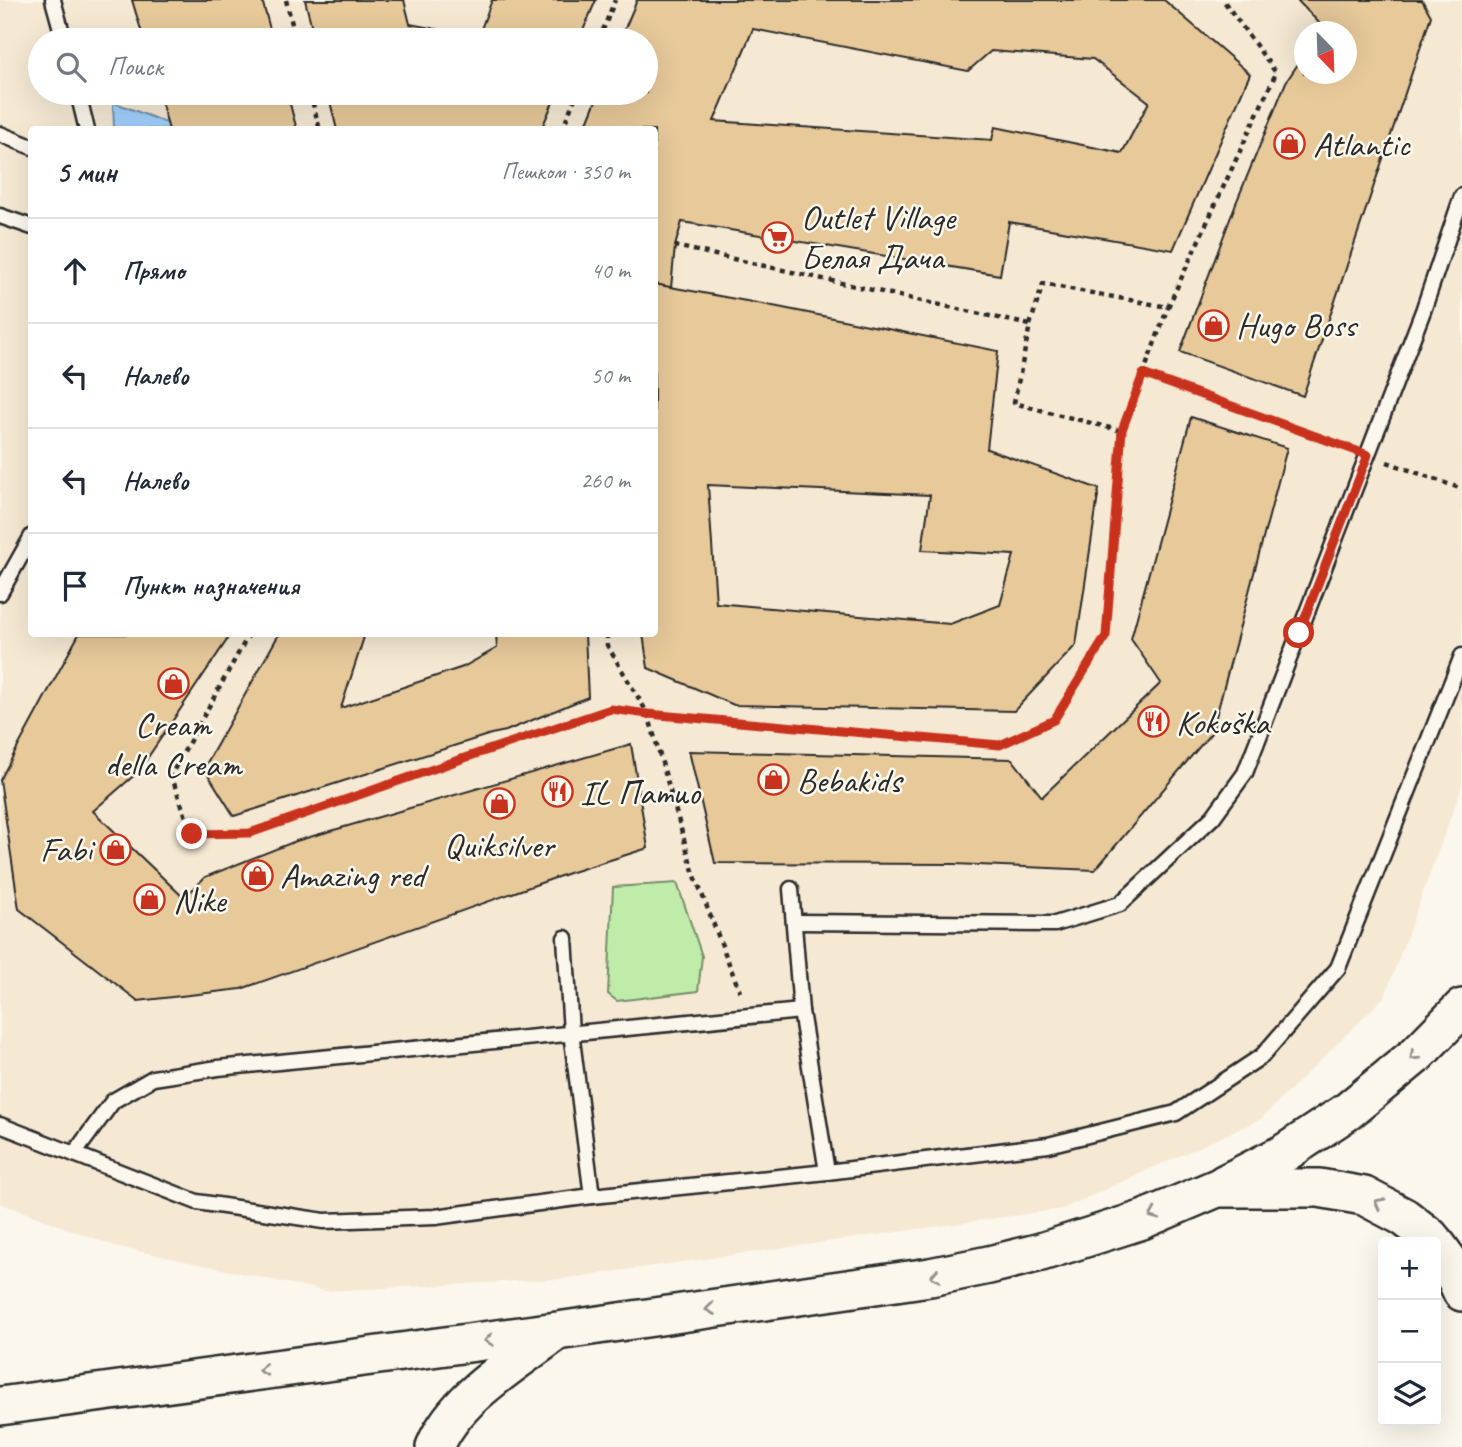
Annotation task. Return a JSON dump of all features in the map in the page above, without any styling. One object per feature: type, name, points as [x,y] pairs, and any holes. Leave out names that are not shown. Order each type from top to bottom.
[{"type":"main road","points":[[0,1406],[556,1331],[930,1277],[1041,1252],[1142,1220],[1217,1188],[1283,1154],[1348,1111],[1416,1055],[1462,1008]]},
{"type":"main road","points":[[1217,1188],[1320,1188],[1364,1196],[1404,1217],[1430,1237]]},
{"type":"main road","points":[[1441,1251],[1462,1292]]},
{"type":"main road","points":[[435,1447],[441,1432],[475,1392],[556,1331]]},
{"type":"lane","points":[[53,0],[61,28]]},
{"type":"lane","points":[[81,105],[87,126]]},
{"type":"lane","points":[[0,134],[28,145]]},
{"type":"lane","points":[[793,922],[1055,924],[1120,904],[1213,817],[1245,774],[1423,311],[1462,195]]},
{"type":"lane","points":[[0,215],[28,226]]},
{"type":"lane","points":[[0,593],[28,543]]},
{"type":"lane","points":[[0,1125],[197,1202],[324,1221],[435,1217],[592,1196],[1048,1145],[1176,1113],[1262,1056],[1338,968],[1462,656]]},
{"type":"lane","points":[[791,889],[801,1011],[827,1171]]},
{"type":"lane","points":[[565,938],[571,1032],[592,1196]]},
{"type":"lane","points":[[74,1154],[113,1101],[153,1079],[218,1068],[801,1011]]},
{"type":"path","points":[[286,0],[293,28]]},
{"type":"path","points":[[604,28],[615,0]]},
{"type":"path","points":[[247,637],[170,775],[192,834],[250,833],[611,709],[1000,745],[1054,720],[1106,636],[1122,430],[1168,307],[1276,73],[1223,0]]},
{"type":"path","points":[[313,105],[319,126]]},
{"type":"path","points":[[564,126],[572,105]]},
{"type":"path","points":[[675,246],[1030,325]]},
{"type":"path","points":[[1122,430],[1014,403],[1030,325],[1043,285],[1168,307]]},
{"type":"path","points":[[1143,374],[1462,489]]},
{"type":"path","points":[[607,637],[607,645],[648,714],[694,871],[740,992]]},
{"type":"shaded area","points":[[0,0],[1462,0],[1462,786],[1385,996],[1261,1119],[1062,1209],[561,1279],[325,1291],[114,1246],[0,1203]]},
{"type":"green space","points":[[677,883],[702,956],[698,991],[617,1001],[608,994],[613,887]]},
{"type":"water","points":[[113,105],[121,105],[167,123],[168,126],[114,126]]},
{"type":"building","points":[[132,0],[262,0],[270,28],[140,28]]},
{"type":"building","points":[[305,0],[404,0],[410,24],[431,28],[312,28]]},
{"type":"building","points":[[492,0],[596,0],[584,28],[481,28]]},
{"type":"building","points":[[637,0],[1164,0],[1250,74],[1173,250],[1009,222],[1000,275],[682,222],[675,246],[671,288],[658,285],[658,126],[586,126],[594,105],[658,105],[658,28],[625,28]],"holes":[[[753,29],[968,71],[991,51],[1093,59],[1149,102],[1122,153],[995,127],[992,140],[714,121]]]},
{"type":"building","points":[[1297,0],[1422,0],[1431,16],[1303,396],[1180,352],[1236,203],[1286,82],[1294,70],[1294,84],[1357,84],[1357,21],[1317,21]]},
{"type":"building","points":[[162,105],[290,105],[296,126],[168,126]]},
{"type":"building","points":[[331,105],[552,105],[543,126],[336,126]]},
{"type":"building","points":[[658,285],[998,351],[987,449],[1099,489],[1076,645],[1014,711],[734,705],[648,668],[643,637],[658,637]],"holes":[[[708,485],[930,495],[922,550],[1014,555],[1000,605],[950,624],[716,603]]]},
{"type":"building","points":[[1191,417],[1287,448],[1212,732],[1095,870],[954,864],[715,863],[689,751],[1012,759],[1042,797],[1161,683],[1131,639]]},
{"type":"building","points":[[77,637],[228,637],[138,772],[93,811],[184,898],[205,877],[296,841],[631,744],[648,848],[569,873],[241,989],[138,1001],[19,909],[0,780]]},
{"type":"building","points":[[277,637],[364,637],[341,708],[463,667],[497,648],[496,637],[585,637],[588,697],[506,731],[234,816],[204,768]]},
{"type":"place","name":"Atlantic","points":[[1290,144]]},
{"type":"place","name":"Outlet Village Белая Дача","points":[[778,237]]},
{"type":"place","name":"Hugo Boss","points":[[1213,325]]},
{"type":"place","name":"Cream della Cream","points":[[173,683]]},
{"type":"place","name":"Kokoška","points":[[1153,722]]},
{"type":"place","name":"Bebakids","points":[[774,780]]},
{"type":"place","name":"IL Патио","points":[[557,792]]},
{"type":"place","name":"Quiksilver","points":[[499,804]]},
{"type":"place","name":"Fabi","points":[[115,849]]},
{"type":"place","name":"Amazing red","points":[[257,875]]},
{"type":"place","name":"Nike","points":[[150,900]]},
{"type":"route","points":[[192,834],[250,833],[611,709],[1000,745],[1054,720],[1106,636],[1122,430],[1143,374],[1368,455],[1299,633]]}]
